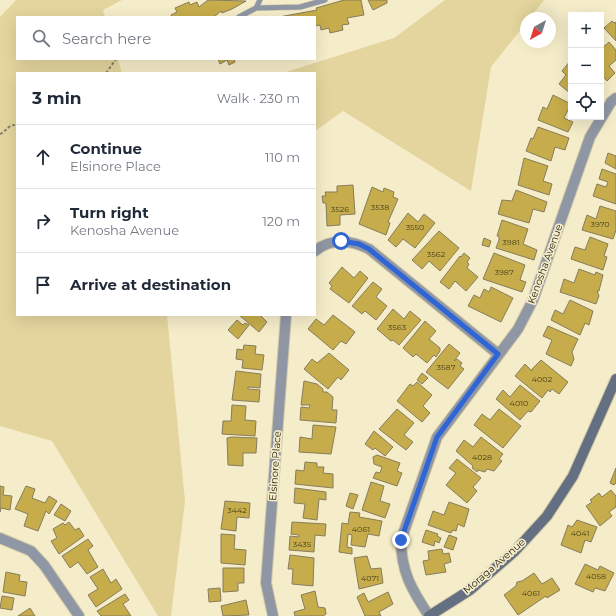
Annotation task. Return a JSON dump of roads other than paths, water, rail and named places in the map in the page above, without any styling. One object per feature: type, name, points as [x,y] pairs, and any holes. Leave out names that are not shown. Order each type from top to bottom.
[{"type":"main road","name":"Moraga Avenue","points":[[429,616],[470,590],[515,551],[547,516],[573,476],[616,379]]},
{"type":"street","name":"Kenosha Avenue","points":[[429,616],[410,587],[401,558],[401,540],[437,437],[518,329],[533,300],[590,137],[611,102],[616,98]]},
{"type":"street","points":[[316,251],[323,244],[341,241],[359,244],[369,249],[498,354]]},
{"type":"street","name":"Elsinore Place","points":[[273,616],[266,583],[286,316]]},
{"type":"street","points":[[0,538],[31,551],[44,565],[78,616]]},
{"type":"lane","points":[[256,8],[260,0]]},
{"type":"lane","points":[[241,16],[256,8],[300,7],[326,0]]}]
